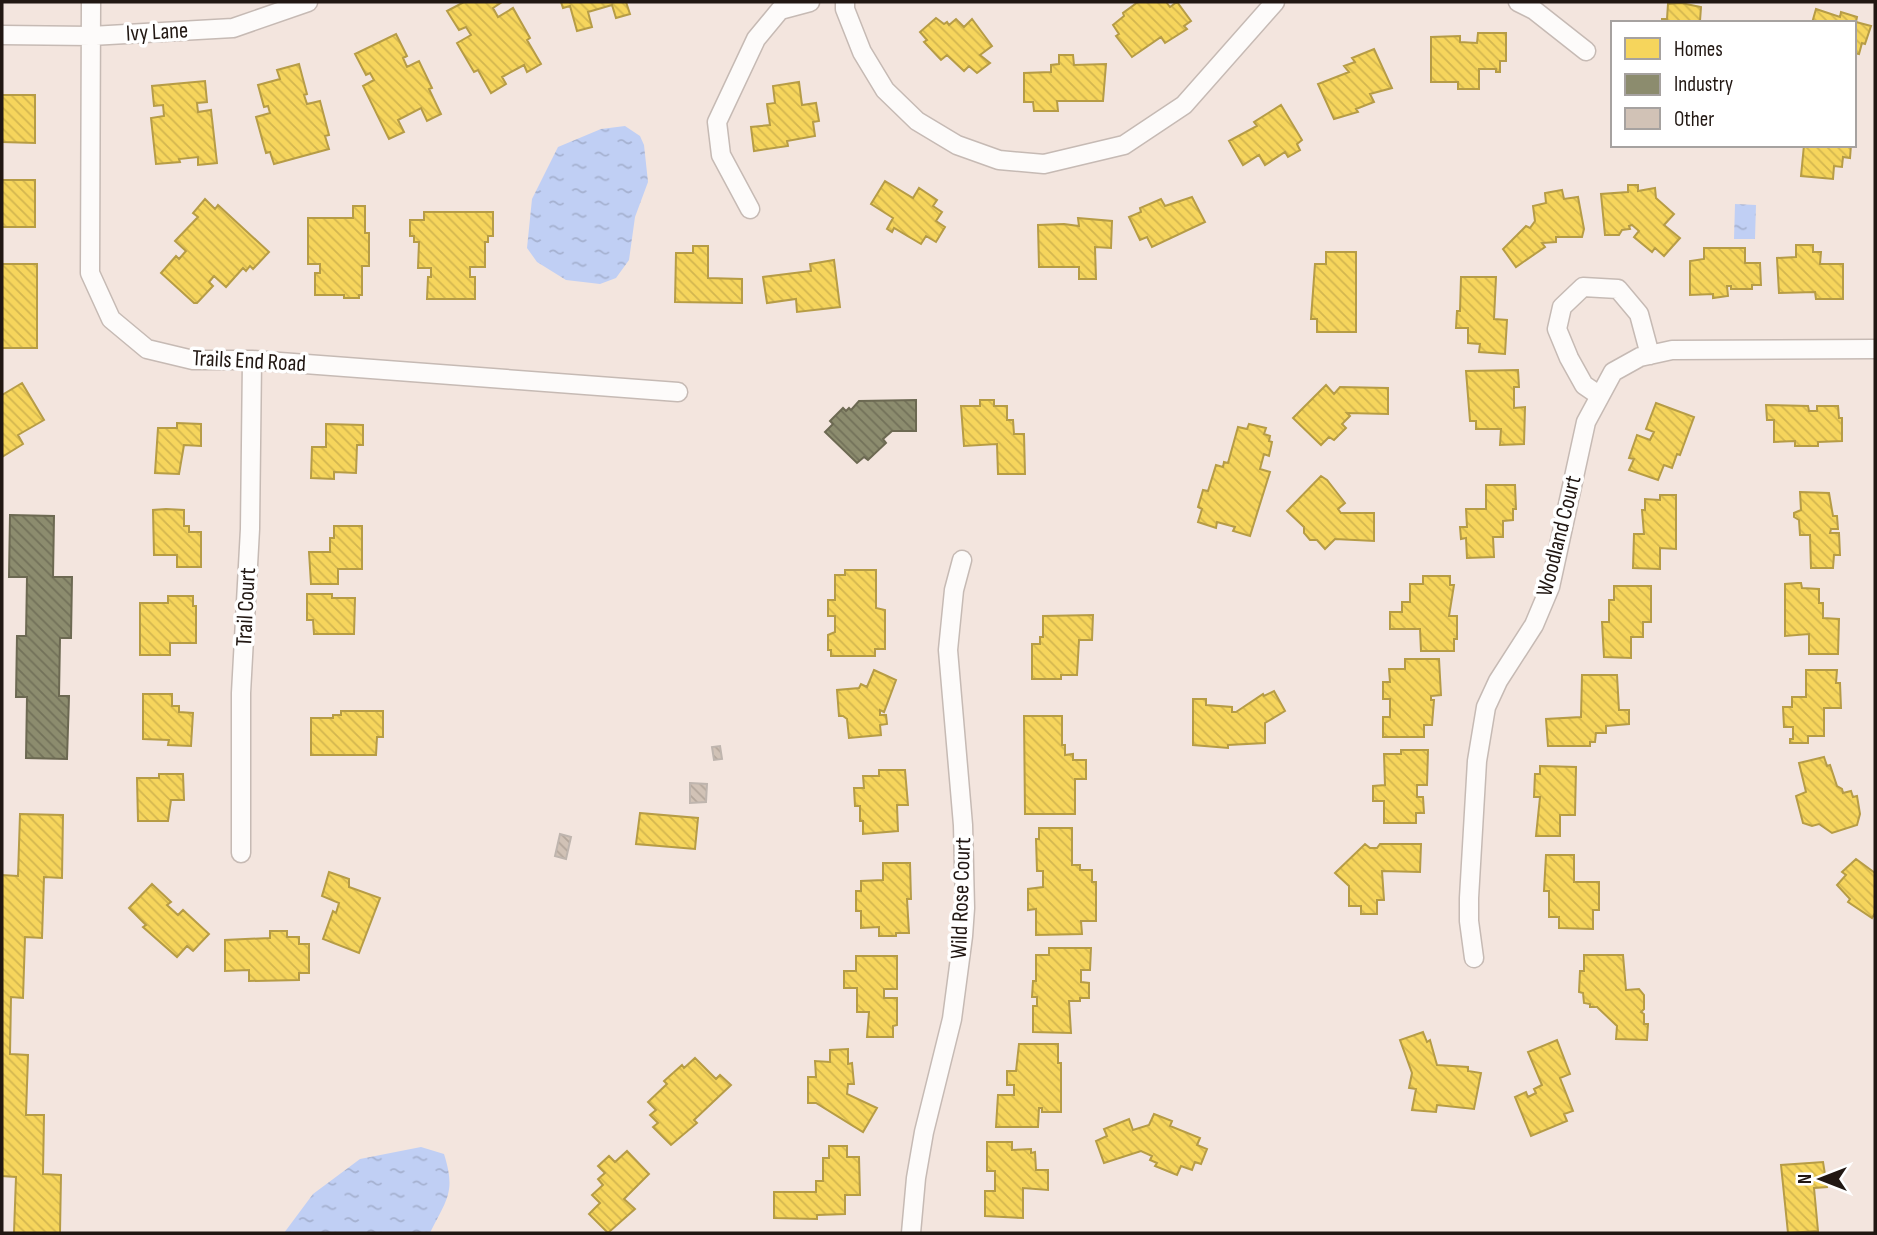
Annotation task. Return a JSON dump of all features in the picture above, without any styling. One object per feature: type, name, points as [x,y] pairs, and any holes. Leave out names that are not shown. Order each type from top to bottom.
[{"type":"street","name":"Trails End Road","points":[[91,2],[90,273],[111,319],[147,349],[193,360],[252,360],[678,392]]},
{"type":"street","name":"Ivy Lane","points":[[2,35],[91,36],[233,27],[308,2]]},
{"type":"street","points":[[750,209],[721,155],[717,122],[756,39],[780,10],[810,2]]},
{"type":"street","points":[[845,2],[845,9],[862,52],[885,90],[918,121],[957,145],[999,159],[1044,164],[1124,145],[1184,105],[1275,2]]},
{"type":"street","points":[[1518,2],[1534,10],[1586,51]]},
{"type":"street","points":[[1600,396],[1584,385],[1557,329],[1562,307],[1583,287],[1618,289],[1639,314],[1650,355]]},
{"type":"street","name":"Woodland Court","points":[[1474,958],[1469,898],[1477,761],[1486,707],[1498,681],[1534,625],[1550,587],[1586,422],[1613,372],[1640,357],[1672,350],[1875,349]]},
{"type":"street","name":"Trail Court","points":[[241,853],[241,693],[250,529],[252,360]]},
{"type":"street","name":"Wild Rose Court","points":[[911,1233],[924,1132],[952,1019],[963,936],[965,908],[962,814],[948,650],[954,590],[962,560]]},
{"type":"water","points":[[625,126],[640,136],[644,145],[648,182],[635,217],[629,260],[616,278],[600,284],[566,280],[537,262],[527,248],[532,199],[558,147],[601,129]]},
{"type":"water","points":[[1735,204],[1756,205],[1755,239],[1734,239]]},
{"type":"water","points":[[421,1147],[444,1154],[448,1167],[448,1195],[430,1233],[284,1233],[313,1194],[360,1159]]},
{"type":"building: Homes","points":[[464,2],[502,2],[493,8],[498,17],[513,8],[541,64],[527,72],[524,65],[502,77],[506,84],[491,93],[478,70],[474,72],[457,43],[471,35],[466,27],[459,30],[447,11]]},
{"type":"building: Homes","points":[[561,2],[626,2],[630,14],[616,18],[612,5],[588,12],[592,27],[577,31],[570,6],[563,8]]},
{"type":"building: Homes","points":[[1138,2],[1166,2],[1170,7],[1177,2],[1191,21],[1184,26],[1187,29],[1165,43],[1161,37],[1132,57],[1116,36],[1119,34],[1113,25]]},
{"type":"building: Homes","points":[[1681,3],[1701,7],[1700,21],[1662,21],[1667,19],[1668,4]]},
{"type":"building: Homes","points":[[1816,9],[1840,17],[1841,12],[1857,17],[1856,22],[1813,21]]},
{"type":"building: Homes","points":[[936,18],[949,25],[956,19],[964,27],[972,19],[992,46],[980,55],[990,63],[977,73],[969,66],[964,71],[947,55],[941,60],[924,42],[927,40],[920,32]]},
{"type":"building: Homes","points":[[1856,22],[1871,26],[1859,54],[1856,53]]},
{"type":"building: Homes","points":[[1478,33],[1506,33],[1506,61],[1500,61],[1500,72],[1496,72],[1496,69],[1479,69],[1479,89],[1458,89],[1458,82],[1431,82],[1431,37],[1460,36],[1460,42],[1477,43]]},
{"type":"building: Homes","points":[[396,34],[407,56],[403,58],[407,67],[419,61],[441,114],[427,121],[421,108],[398,120],[404,132],[389,139],[363,86],[374,80],[370,73],[366,75],[355,54]]},
{"type":"building: Homes","points":[[1374,49],[1392,88],[1370,94],[1374,102],[1356,109],[1358,112],[1334,119],[1318,84],[1349,72],[1344,66],[1355,62],[1352,58]]},
{"type":"building: Homes","points":[[1059,55],[1073,55],[1074,65],[1106,64],[1103,101],[1057,101],[1058,111],[1034,111],[1033,102],[1024,102],[1024,73],[1051,72],[1051,65],[1059,64]]},
{"type":"building: Homes","points":[[299,64],[307,104],[320,101],[329,135],[325,136],[329,149],[274,164],[270,152],[266,153],[256,117],[270,113],[268,106],[264,107],[258,85],[280,79],[277,70]]},
{"type":"building: Homes","points":[[205,81],[207,102],[197,103],[198,112],[211,110],[217,163],[198,165],[198,157],[156,164],[151,118],[164,116],[163,105],[154,106],[152,86]]},
{"type":"building: Homes","points":[[799,82],[802,105],[816,103],[819,121],[813,122],[815,136],[787,141],[788,146],[754,151],[751,127],[770,125],[767,104],[775,103],[773,86]]},
{"type":"building: Homes","points":[[2,95],[35,95],[35,143],[2,142]]},
{"type":"building: Homes","points":[[1281,105],[1302,140],[1297,144],[1300,150],[1288,157],[1285,152],[1265,165],[1259,155],[1243,165],[1229,141],[1257,126],[1254,122]]},
{"type":"building: Homes","points":[[1804,147],[1851,147],[1850,158],[1843,157],[1842,167],[1834,166],[1833,179],[1801,176]]},
{"type":"building: Homes","points":[[2,180],[35,180],[35,227],[2,227]]},
{"type":"building: Homes","points":[[885,181],[913,198],[919,188],[937,200],[933,206],[942,212],[936,221],[945,227],[936,242],[926,236],[921,244],[894,228],[892,232],[887,229],[893,218],[871,204]]},
{"type":"building: Homes","points":[[1628,185],[1638,185],[1638,191],[1655,188],[1656,198],[1674,214],[1664,225],[1680,238],[1664,256],[1655,248],[1652,252],[1634,237],[1639,231],[1632,225],[1629,226],[1630,229],[1622,230],[1619,235],[1605,235],[1601,194],[1628,192]]},
{"type":"building: Homes","points":[[1562,190],[1564,199],[1578,197],[1584,229],[1582,237],[1556,237],[1556,242],[1542,243],[1545,247],[1516,267],[1503,249],[1526,226],[1530,228],[1535,221],[1533,206],[1546,203],[1545,193]]},
{"type":"building: Homes","points":[[1192,197],[1205,222],[1152,247],[1147,237],[1140,240],[1129,217],[1141,212],[1140,208],[1161,199],[1165,206]]},
{"type":"building: Homes","points":[[205,199],[215,209],[218,205],[269,252],[253,269],[250,266],[246,271],[243,268],[226,287],[214,276],[209,282],[213,286],[194,303],[161,273],[176,256],[179,259],[186,251],[175,241],[198,217],[193,213]]},
{"type":"building: Homes","points":[[353,206],[365,206],[365,233],[369,233],[369,266],[362,266],[362,295],[359,295],[359,298],[344,298],[344,295],[315,295],[315,273],[320,273],[320,264],[308,264],[308,218],[353,218]]},
{"type":"building: Homes","points":[[424,212],[493,212],[493,236],[488,236],[488,242],[485,242],[485,267],[470,267],[470,277],[475,277],[475,299],[427,299],[431,268],[418,268],[419,242],[414,242],[414,236],[410,236],[410,220],[424,220]]},
{"type":"building: Homes","points":[[1078,218],[1112,221],[1111,248],[1095,247],[1096,279],[1079,279],[1079,267],[1039,267],[1038,225],[1079,226]]},
{"type":"building: Homes","points":[[1796,245],[1813,245],[1813,252],[1821,252],[1820,264],[1843,264],[1843,299],[1816,299],[1815,292],[1779,293],[1777,258],[1796,257]]},
{"type":"building: Homes","points":[[693,246],[708,246],[708,278],[742,279],[742,303],[675,302],[676,253],[693,253]]},
{"type":"building: Homes","points":[[1704,248],[1745,248],[1745,263],[1760,263],[1761,285],[1752,285],[1752,289],[1731,289],[1731,286],[1727,286],[1728,296],[1713,298],[1713,294],[1690,295],[1690,261],[1704,259]]},
{"type":"building: Homes","points":[[1326,252],[1356,252],[1356,332],[1317,332],[1317,319],[1311,319],[1315,264],[1326,264]]},
{"type":"building: Homes","points":[[834,260],[840,307],[797,312],[796,299],[767,303],[763,277],[811,271],[810,264]]},
{"type":"building: Homes","points":[[2,264],[37,264],[37,348],[2,348]]},
{"type":"building: Homes","points":[[1461,277],[1496,277],[1494,319],[1507,320],[1505,354],[1479,352],[1480,344],[1468,343],[1468,328],[1456,328],[1457,311],[1460,311]]},
{"type":"building: Homes","points":[[1518,370],[1519,387],[1514,387],[1514,408],[1525,407],[1524,444],[1500,445],[1501,429],[1476,429],[1476,421],[1470,421],[1466,371]]},
{"type":"building: Homes","points":[[22,383],[44,420],[18,435],[23,444],[2,457],[2,395]]},
{"type":"building: Homes","points":[[1326,385],[1334,394],[1340,387],[1388,388],[1388,414],[1347,413],[1350,416],[1342,424],[1346,428],[1334,440],[1329,437],[1321,445],[1293,418]]},
{"type":"building: Homes","points":[[980,400],[994,400],[994,406],[1007,406],[1007,420],[1013,420],[1014,434],[1024,434],[1025,474],[998,474],[997,444],[964,446],[961,406],[980,406]]},
{"type":"building: Homes","points":[[1656,403],[1694,417],[1680,455],[1677,454],[1672,468],[1664,465],[1658,480],[1629,470],[1634,459],[1629,458],[1637,435],[1650,440],[1654,432],[1646,429]]},
{"type":"building: Homes","points":[[1766,405],[1808,406],[1809,411],[1817,411],[1817,406],[1838,406],[1839,418],[1842,418],[1842,441],[1818,442],[1818,446],[1795,446],[1795,441],[1774,442],[1774,420],[1767,420]]},
{"type":"building: Homes","points":[[177,423],[201,424],[201,446],[184,445],[179,474],[155,473],[158,428],[177,428]]},
{"type":"building: Homes","points":[[326,424],[363,425],[363,445],[357,445],[356,473],[334,472],[334,479],[311,478],[312,447],[326,447]]},
{"type":"building: Homes","points":[[1249,424],[1266,428],[1264,434],[1270,436],[1269,441],[1272,442],[1269,456],[1264,454],[1260,469],[1270,472],[1250,536],[1233,531],[1235,527],[1217,522],[1216,528],[1198,522],[1202,509],[1198,507],[1203,490],[1208,491],[1216,465],[1223,467],[1224,462],[1228,463],[1238,427],[1247,429]]},
{"type":"building: Homes","points":[[1321,476],[1345,503],[1338,509],[1341,513],[1374,513],[1374,541],[1335,539],[1325,549],[1317,540],[1310,540],[1304,533],[1304,527],[1287,511]]},
{"type":"building: Homes","points":[[1486,485],[1515,485],[1516,509],[1513,509],[1513,520],[1503,521],[1503,537],[1493,537],[1494,557],[1467,558],[1466,538],[1461,539],[1460,527],[1467,527],[1466,509],[1486,509]]},
{"type":"building: Homes","points":[[1800,492],[1829,493],[1833,516],[1837,516],[1838,529],[1831,529],[1830,533],[1839,533],[1840,555],[1834,555],[1833,568],[1811,568],[1810,535],[1800,535],[1799,520],[1794,517],[1794,513],[1801,510]]},
{"type":"building: Homes","points":[[1660,495],[1676,495],[1676,549],[1660,548],[1660,569],[1633,568],[1634,534],[1644,534],[1642,510],[1645,510],[1645,499],[1660,500]]},
{"type":"building: Homes","points":[[153,510],[184,510],[184,526],[189,526],[189,532],[201,532],[201,567],[177,567],[177,555],[154,555]]},
{"type":"building: Homes","points":[[334,526],[362,526],[362,569],[338,569],[338,584],[311,584],[309,552],[330,552],[330,538],[334,538]]},
{"type":"building: Homes","points":[[845,570],[876,570],[876,608],[885,610],[885,649],[875,649],[875,656],[831,656],[831,650],[828,650],[828,635],[835,632],[835,616],[828,616],[828,600],[835,600],[835,575],[845,575]]},
{"type":"building: Homes","points":[[1423,576],[1450,576],[1450,585],[1454,585],[1449,616],[1457,616],[1454,651],[1421,651],[1420,629],[1390,629],[1390,612],[1402,612],[1402,602],[1410,602],[1410,584],[1423,584]]},
{"type":"building: Homes","points":[[1801,583],[1802,588],[1819,589],[1823,618],[1839,619],[1838,654],[1809,654],[1809,634],[1785,636],[1785,584]]},
{"type":"building: Homes","points":[[1614,586],[1651,586],[1651,622],[1643,622],[1643,637],[1631,637],[1631,658],[1604,657],[1602,622],[1609,622],[1609,600],[1614,600]]},
{"type":"building: Homes","points":[[307,594],[355,598],[354,634],[314,634],[313,620],[307,620]]},
{"type":"building: Homes","points":[[168,596],[193,596],[193,606],[196,606],[196,643],[170,643],[170,655],[140,655],[140,603],[168,603]]},
{"type":"building: Homes","points":[[1093,615],[1092,640],[1079,640],[1077,675],[1061,675],[1061,679],[1032,679],[1032,644],[1040,644],[1040,637],[1043,637],[1043,616]]},
{"type":"building: Homes","points":[[1405,659],[1439,659],[1441,695],[1431,696],[1431,700],[1434,700],[1432,725],[1424,725],[1424,737],[1383,737],[1383,717],[1390,717],[1390,699],[1383,699],[1383,682],[1390,682],[1389,669],[1405,669]]},
{"type":"building: Homes","points":[[874,670],[896,680],[884,712],[880,710],[880,715],[886,715],[887,724],[880,725],[881,735],[849,738],[847,719],[839,716],[837,690],[859,688],[861,684],[867,687]]},
{"type":"building: Homes","points":[[1806,670],[1837,670],[1836,683],[1840,683],[1841,708],[1824,708],[1824,736],[1808,736],[1808,743],[1790,743],[1790,739],[1793,739],[1793,727],[1784,727],[1783,707],[1792,707],[1792,697],[1806,697]]},
{"type":"building: Homes","points":[[1582,675],[1617,675],[1619,710],[1629,710],[1629,724],[1606,726],[1606,733],[1596,733],[1595,742],[1590,742],[1590,746],[1548,746],[1546,719],[1581,717]]},
{"type":"building: Homes","points":[[1274,691],[1285,711],[1265,723],[1265,743],[1228,745],[1228,748],[1193,745],[1193,699],[1206,699],[1206,705],[1232,707],[1232,712],[1236,712],[1263,694],[1264,696]]},
{"type":"building: Homes","points":[[143,694],[172,694],[172,706],[179,706],[179,712],[193,713],[191,746],[168,745],[169,740],[143,739]]},
{"type":"building: Homes","points":[[341,711],[383,711],[383,737],[377,737],[376,755],[311,755],[311,718],[333,718],[333,715],[341,715]]},
{"type":"building: Homes","points":[[1024,716],[1062,716],[1062,745],[1065,745],[1065,755],[1073,754],[1073,760],[1086,760],[1086,779],[1075,779],[1075,814],[1025,814]]},
{"type":"building: Homes","points":[[1401,750],[1428,750],[1427,785],[1417,785],[1417,797],[1423,797],[1424,813],[1416,813],[1416,823],[1384,823],[1384,801],[1373,801],[1373,786],[1385,785],[1384,754],[1401,754]]},
{"type":"building: Homes","points":[[1824,757],[1827,766],[1830,765],[1837,786],[1843,793],[1851,791],[1853,797],[1857,796],[1860,814],[1857,825],[1832,833],[1819,824],[1812,826],[1803,823],[1796,796],[1806,792],[1799,763]]},
{"type":"building: Homes","points":[[1540,766],[1576,767],[1575,815],[1560,815],[1560,836],[1536,836],[1540,797],[1534,797],[1535,774],[1540,774]]},
{"type":"building: Homes","points":[[879,770],[905,770],[908,805],[897,805],[898,831],[863,834],[863,821],[860,821],[860,806],[855,806],[854,788],[864,788],[863,776],[879,776]]},
{"type":"building: Homes","points":[[159,774],[183,774],[184,800],[171,800],[168,821],[138,821],[137,778],[159,778]]},
{"type":"building: Homes","points":[[640,813],[698,818],[695,849],[636,844]]},
{"type":"building: Homes","points":[[20,814],[63,815],[62,878],[44,877],[42,938],[25,937],[23,998],[11,997],[10,1054],[28,1055],[26,1115],[44,1115],[43,1174],[61,1175],[60,1233],[14,1233],[16,1177],[2,1176],[2,875],[18,876]]},
{"type":"building: Homes","points":[[1039,828],[1072,828],[1072,865],[1080,865],[1080,870],[1092,870],[1092,882],[1096,882],[1096,921],[1081,921],[1082,934],[1036,935],[1036,909],[1028,910],[1028,889],[1043,887],[1043,871],[1037,871],[1036,839],[1039,839]]},
{"type":"building: Homes","points":[[1365,844],[1370,848],[1377,848],[1380,844],[1421,844],[1420,872],[1382,871],[1384,900],[1377,900],[1377,914],[1361,914],[1361,906],[1349,906],[1349,886],[1335,873]]},
{"type":"building: Homes","points":[[1546,855],[1574,855],[1574,882],[1599,882],[1599,910],[1593,910],[1593,929],[1559,928],[1559,917],[1549,917],[1549,891],[1544,891]]},
{"type":"building: Homes","points":[[1856,859],[1875,873],[1875,913],[1872,918],[1848,902],[1850,899],[1837,885],[1846,875],[1842,872]]},
{"type":"building: Homes","points":[[883,863],[910,863],[911,899],[907,899],[909,933],[879,936],[879,927],[861,928],[861,911],[856,911],[856,891],[861,891],[861,881],[883,880]]},
{"type":"building: Homes","points":[[329,872],[349,879],[349,887],[380,898],[359,953],[323,939],[333,911],[336,913],[339,903],[322,896]]},
{"type":"building: Homes","points":[[152,884],[171,902],[167,905],[178,915],[183,910],[209,934],[193,951],[187,946],[177,957],[143,927],[146,925],[129,908]]},
{"type":"building: Homes","points":[[270,931],[287,931],[287,937],[299,937],[299,944],[309,944],[309,973],[299,973],[299,980],[249,981],[249,970],[225,971],[225,940],[270,938]]},
{"type":"building: Homes","points":[[1049,948],[1091,948],[1090,970],[1081,970],[1081,982],[1089,983],[1089,998],[1069,1001],[1071,1033],[1033,1032],[1033,1006],[1037,1006],[1037,997],[1032,997],[1033,981],[1036,981],[1036,955],[1049,955]]},
{"type":"building: Homes","points":[[1584,955],[1623,955],[1626,990],[1639,989],[1644,995],[1644,1009],[1641,1012],[1644,1014],[1644,1024],[1648,1024],[1647,1040],[1616,1039],[1617,1026],[1597,1007],[1584,1003],[1583,993],[1579,992],[1580,971],[1584,971]]},
{"type":"building: Homes","points":[[856,956],[897,956],[897,989],[884,989],[884,998],[897,998],[897,1025],[893,1026],[893,1037],[867,1037],[869,1012],[857,1012],[857,988],[844,988],[844,971],[856,971]]},
{"type":"building: Homes","points":[[1423,1032],[1427,1042],[1430,1040],[1437,1065],[1468,1067],[1468,1071],[1481,1073],[1474,1109],[1437,1105],[1436,1112],[1412,1110],[1416,1089],[1409,1088],[1412,1073],[1400,1040]]},
{"type":"building: Homes","points":[[1557,1040],[1570,1074],[1560,1078],[1573,1111],[1564,1114],[1567,1121],[1531,1136],[1515,1097],[1526,1092],[1528,1097],[1536,1093],[1534,1089],[1542,1085],[1528,1052]]},
{"type":"building: Homes","points":[[1019,1044],[1058,1044],[1058,1063],[1061,1063],[1061,1112],[1042,1112],[1042,1108],[1039,1108],[1038,1127],[996,1127],[998,1095],[1014,1095],[1014,1085],[1007,1085],[1007,1071],[1016,1071]]},
{"type":"building: Homes","points":[[848,1049],[848,1064],[852,1063],[854,1084],[848,1084],[847,1094],[877,1108],[863,1132],[816,1103],[808,1103],[808,1077],[816,1077],[815,1061],[830,1062],[830,1050]]},
{"type":"building: Homes","points":[[695,1058],[716,1079],[720,1075],[731,1085],[694,1120],[697,1123],[671,1145],[653,1127],[658,1123],[650,1115],[656,1110],[648,1102],[667,1084],[664,1081],[682,1065],[684,1068]]},
{"type":"building: Homes","points":[[1154,1114],[1172,1121],[1170,1126],[1200,1138],[1197,1145],[1207,1149],[1201,1164],[1195,1162],[1192,1170],[1181,1166],[1177,1175],[1155,1166],[1157,1163],[1150,1160],[1152,1156],[1141,1151],[1104,1163],[1096,1141],[1107,1136],[1104,1129],[1129,1119],[1133,1130],[1149,1125]]},
{"type":"building: Homes","points":[[987,1142],[1012,1142],[1012,1150],[1031,1149],[1031,1153],[1035,1152],[1036,1170],[1048,1170],[1048,1190],[1023,1188],[1023,1218],[985,1216],[985,1191],[995,1191],[995,1171],[987,1171]]},
{"type":"building: Homes","points":[[829,1146],[847,1146],[847,1157],[859,1157],[860,1195],[845,1195],[845,1214],[817,1215],[817,1219],[774,1218],[774,1192],[816,1192],[816,1181],[823,1181],[823,1158],[829,1158]]},
{"type":"building: Homes","points":[[627,1151],[649,1174],[624,1199],[635,1209],[608,1233],[589,1214],[600,1203],[592,1195],[603,1185],[598,1179],[605,1173],[598,1166],[609,1156],[615,1162]]},
{"type":"building: Homes","points":[[1823,1162],[1827,1187],[1814,1188],[1818,1231],[1788,1233],[1781,1165]]},
{"type":"building: Industry","points":[[916,400],[916,431],[892,431],[883,439],[886,443],[868,460],[864,457],[857,463],[825,432],[833,424],[830,421],[843,408],[846,411],[849,408],[851,410],[859,401]]},
{"type":"building: Industry","points":[[10,515],[54,516],[53,577],[72,577],[71,638],[60,638],[59,696],[69,696],[67,759],[26,758],[27,697],[16,697],[17,636],[26,636],[27,577],[9,577]]},
{"type":"building: Other","points":[[720,746],[722,759],[714,760],[712,747]]},
{"type":"building: Other","points":[[690,783],[707,784],[706,802],[690,803]]},
{"type":"building: Other","points":[[560,834],[571,837],[566,859],[555,856]]}]
